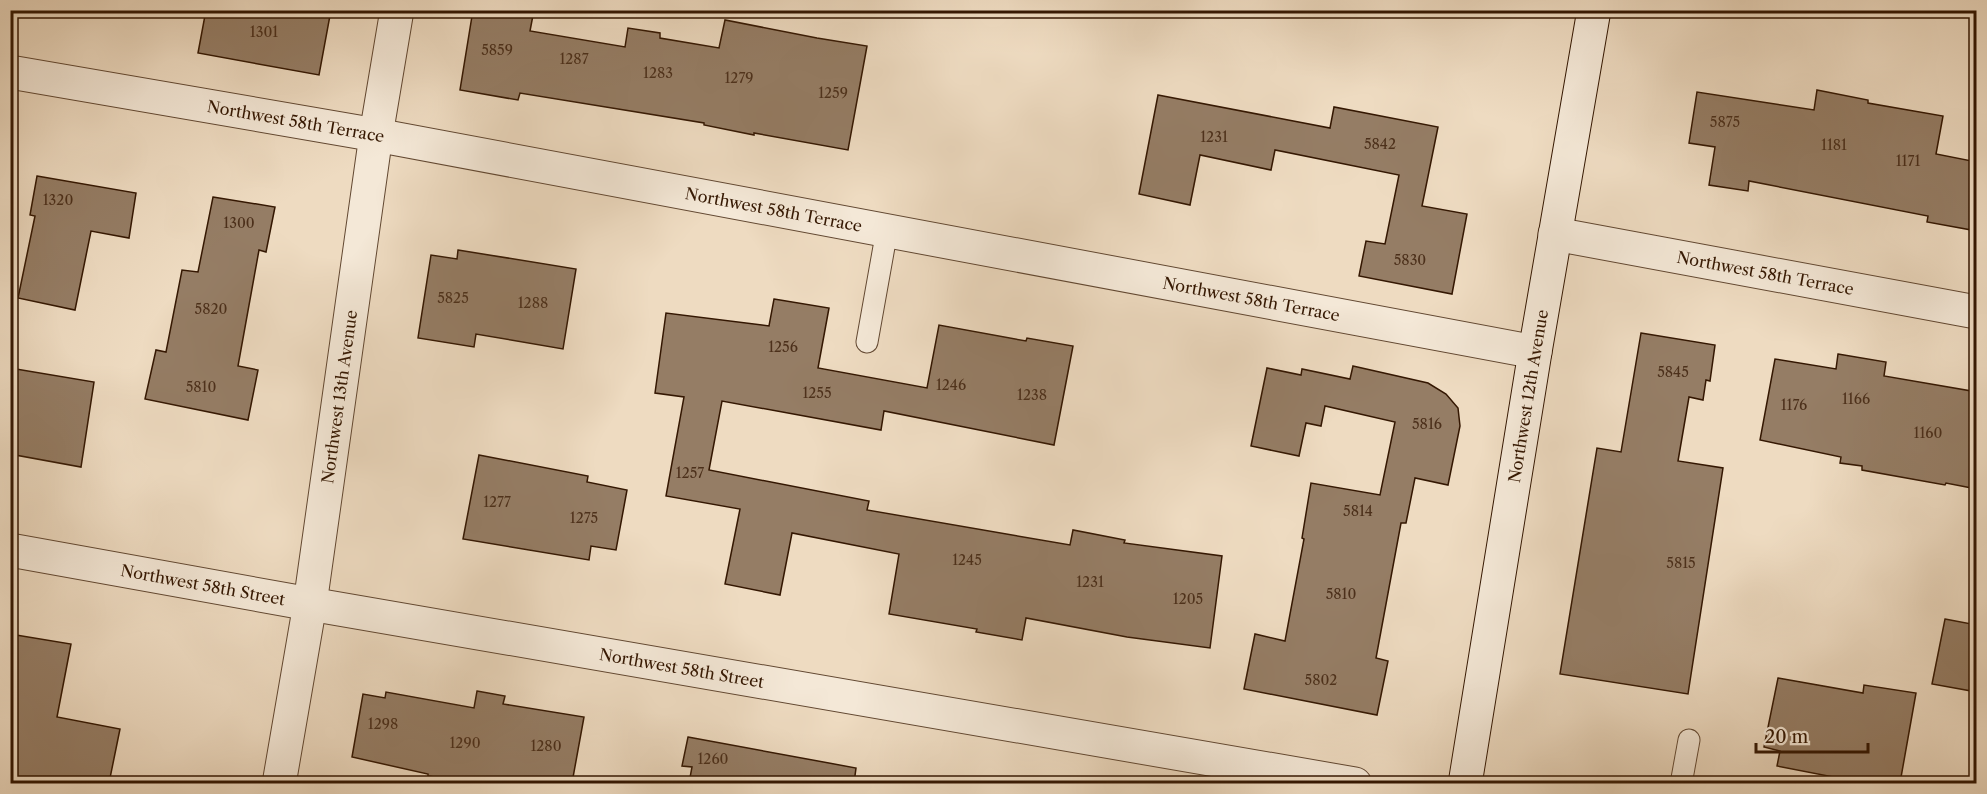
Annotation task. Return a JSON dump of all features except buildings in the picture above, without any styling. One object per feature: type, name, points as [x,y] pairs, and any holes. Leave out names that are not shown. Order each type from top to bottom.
[{"type":"street","name":"Northwest 13th Avenue","points":[[279,783],[310,604],[376,135],[397,10]]},
{"type":"street","name":"Northwest 12th Avenue","points":[[1465,783],[1535,352],[1594,10]]},
{"type":"street","name":"Northwest 58th Terrace","points":[[10,72],[376,135],[1535,352]]},
{"type":"street","name":"Northwest 58th Terrace","points":[[1555,234],[1977,312]]},
{"type":"street","name":"Northwest 58th Street","points":[[10,550],[310,604],[1355,783]]},
{"type":"lane","points":[[867,342],[887,230]]},
{"type":"lane","points":[[1681,783],[1689,740]]}]
